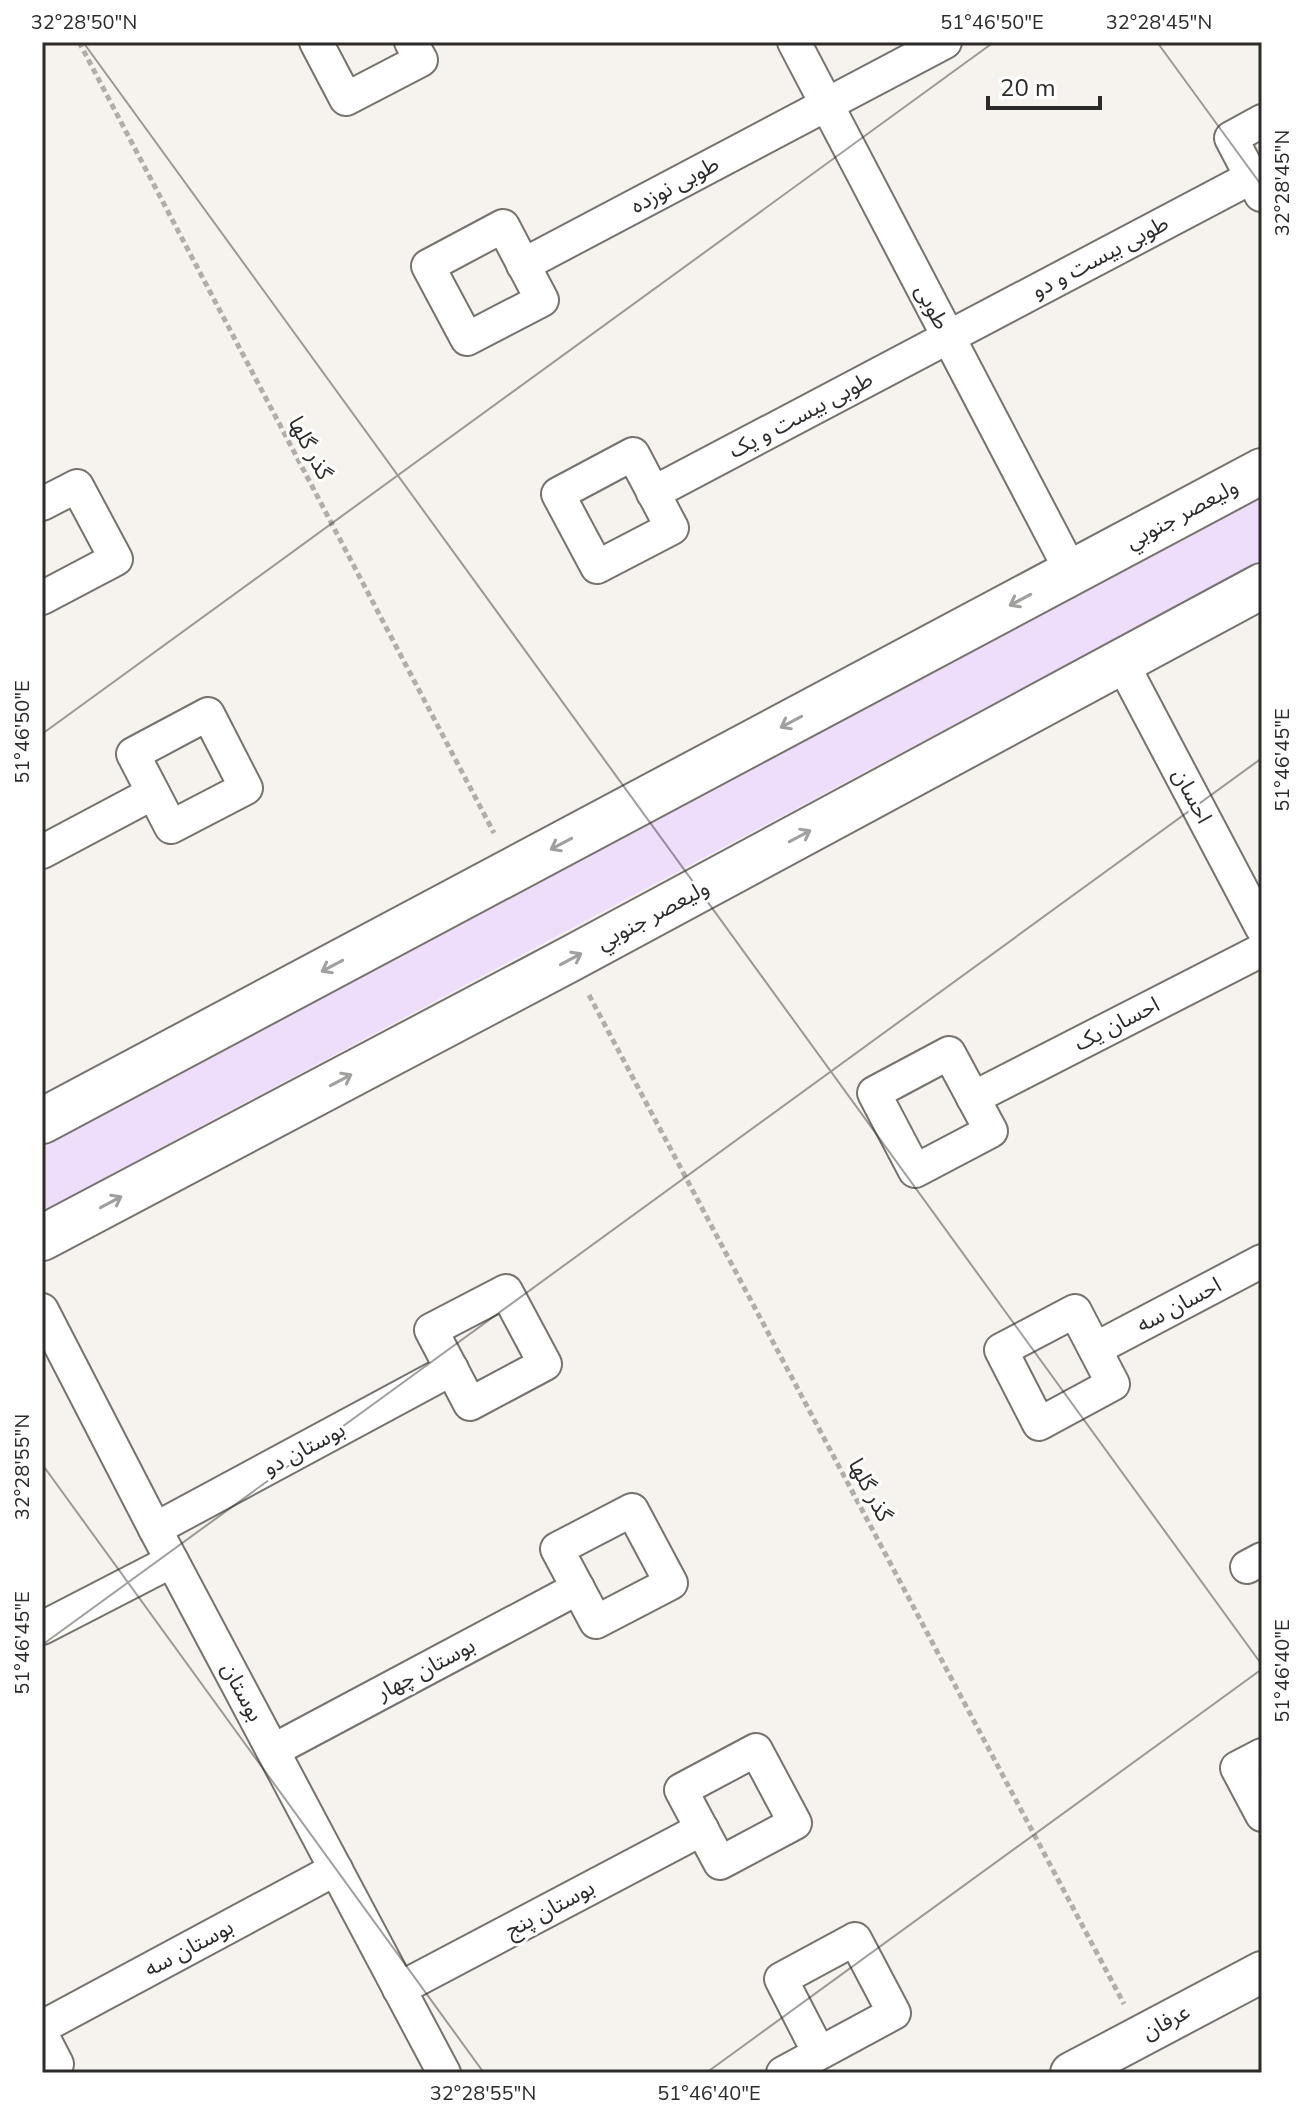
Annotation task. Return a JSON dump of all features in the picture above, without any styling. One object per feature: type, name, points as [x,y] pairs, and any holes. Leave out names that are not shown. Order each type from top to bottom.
[{"type":"main road","name":"وليعصر جنوبي","points":[[42,1121],[1262,471]]},
{"type":"main road","name":"وليعصر جنوبي","points":[[42,1238],[570,959],[1262,586]]},
{"type":"street","points":[[316,42],[346,99],[421,60],[411,42]]},
{"type":"street","name":"طوبی","points":[[794,42],[1072,573]]},
{"type":"street","name":"طوبی نوزده","points":[[523,265],[945,42]]},
{"type":"street","points":[[1257,187],[1231,138],[1262,121]]},
{"type":"street","name":"طوبی بیست و دو","points":[[948,338],[1257,187]]},
{"type":"street","name":"طوبی بیست و یک","points":[[653,493],[948,338]]},
{"type":"street","points":[[42,504],[77,486],[116,559],[42,598]]},
{"type":"street","name":"احسان","points":[[1122,663],[1262,928]]},
{"type":"street","points":[[42,852],[153,793]]},
{"type":"street","name":"احسان یک","points":[[973,1098],[1262,950]]},
{"type":"street","name":"احسان سه","points":[[1095,1349],[1262,1261]]},
{"type":"street","name":"بوستان","points":[[42,1310],[444,2073]]},
{"type":"street","name":"بوستان دو","points":[[155,1529],[452,1369]]},
{"type":"street","points":[[42,1628],[172,1561]]},
{"type":"street","name":"بوستان چهار","points":[[274,1750],[578,1588]]},
{"type":"street","points":[[1262,1755],[1237,1768],[1262,1815]]},
{"type":"street","name":"بوستان پنج","points":[[399,1989],[702,1829]]},
{"type":"street","name":"بوستان سه","points":[[42,2027],[336,1869]]},
{"type":"street","name":"عرفان","points":[[1071,2073],[1262,1972]]},
{"type":"street","points":[[42,2035],[57,2064],[42,2072]]},
{"type":"street","points":[[783,2073],[819,2053]]},
{"type":"path","name":"گذر گلها","points":[[79,42],[513,870]]},
{"type":"path","name":"گذر گلها","points":[[570,959],[1141,2035]]},
{"type":"shaded area","points":[[1262,498],[1262,560],[42,1211],[42,1140]]}]
